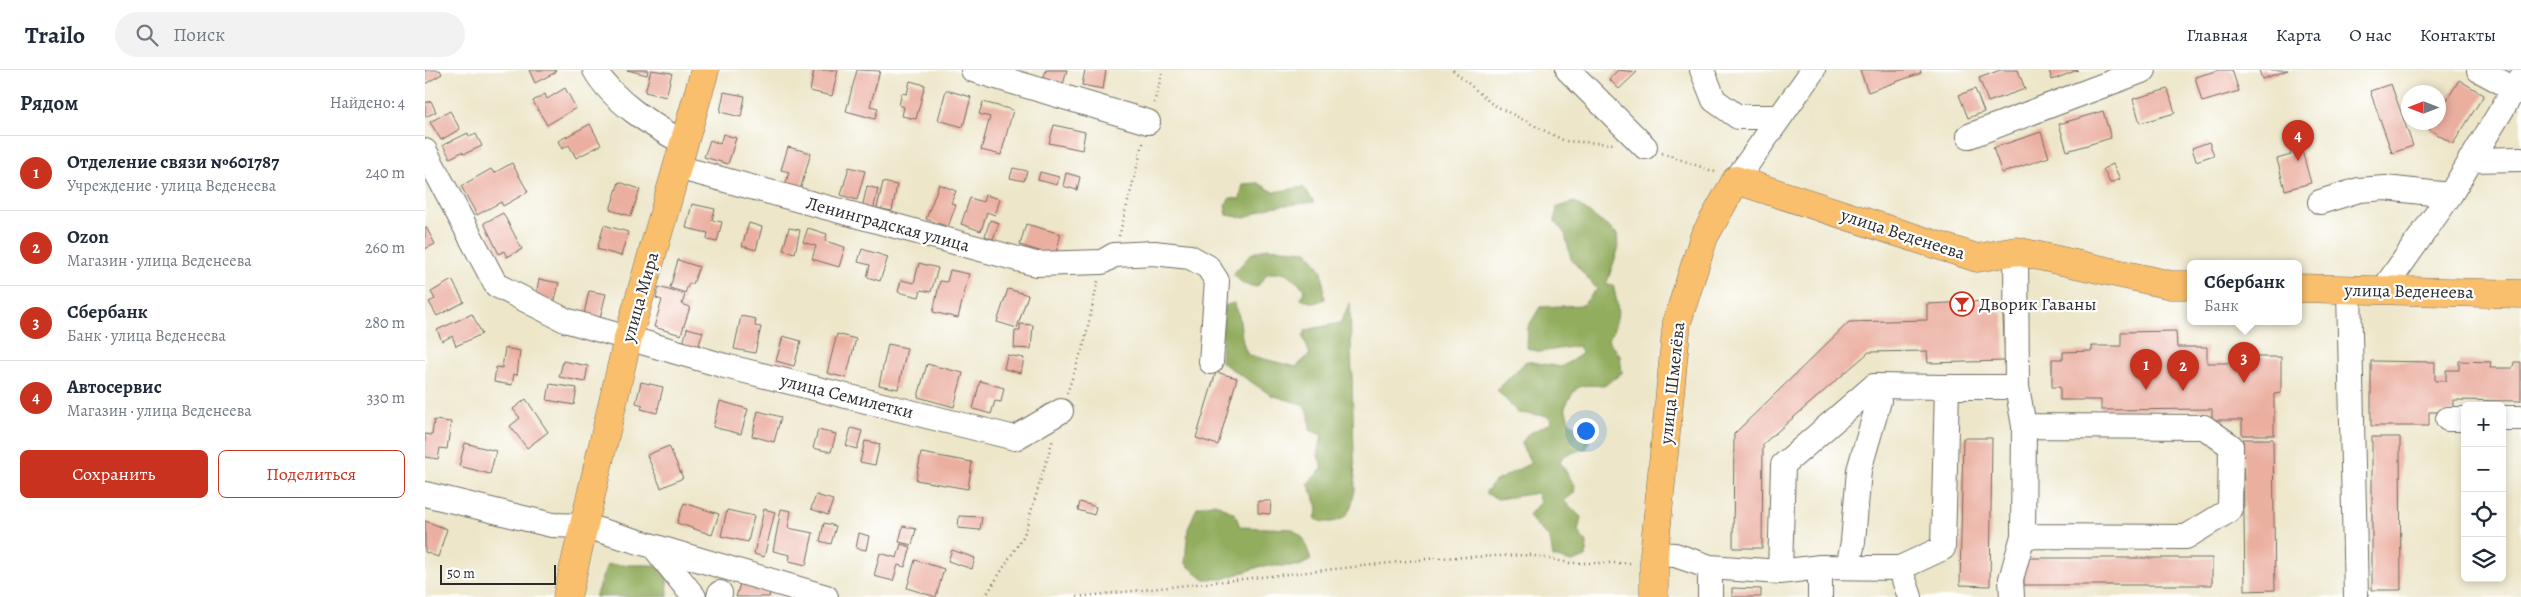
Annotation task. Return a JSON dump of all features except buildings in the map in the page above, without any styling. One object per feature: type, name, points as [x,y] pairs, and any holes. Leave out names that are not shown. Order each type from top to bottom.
[{"type":"main road","name":"улица Мира","points":[[567,597],[628,338],[705,70]]},
{"type":"main road","name":"улица Веденеева","points":[[1735,180],[1977,258],[2015,251],[2171,285],[2187,285]]},
{"type":"main road","name":"улица Шмелёва","points":[[1654,597],[1654,558],[1677,322],[1704,237],[1735,180]]},
{"type":"main road","name":"улица Веденеева","points":[[2302,288],[2521,294]]},
{"type":"street","name":"Ленинградская улица","points":[[595,70],[603,83],[651,125],[680,155],[1037,264],[1102,262],[1114,255],[1154,253],[1190,257],[1208,267],[1217,281],[1211,362]]},
{"type":"street","points":[[973,70],[1148,122]]},
{"type":"street","points":[[1568,70],[1645,147]]},
{"type":"street","points":[[1701,70],[1714,100],[1738,117],[1780,116]]},
{"type":"street","points":[[1735,180],[1813,70]]},
{"type":"street","points":[[1969,136],[2144,70]]},
{"type":"street","points":[[2383,290],[2450,195],[2518,83],[2479,70]]},
{"type":"street","name":"улица Семилетки","points":[[425,150],[496,285],[565,320],[725,366],[1015,438],[1061,411]]},
{"type":"street","points":[[2470,160],[2521,159]]},
{"type":"street","points":[[2320,202],[2359,190],[2385,188],[2450,195]]},
{"type":"street","points":[[2012,597],[2011,579],[2023,536],[2024,426],[2017,387],[2015,251]]},
{"type":"street","points":[[2349,290],[2355,597]]},
{"type":"street","points":[[1780,572],[1783,465],[1875,386],[2017,387]]},
{"type":"street","points":[[1848,567],[1853,542],[1859,470],[1879,401],[1875,386]]},
{"type":"street","points":[[1654,558],[1675,555],[1710,567],[1780,572],[1820,567],[1900,568],[1943,548],[1947,387]]},
{"type":"street","points":[[2506,418],[2521,418]]},
{"type":"street","points":[[2023,536],[2186,537],[2230,510],[2231,446],[2204,427],[2024,426]]},
{"type":"street","points":[[425,494],[552,525],[585,526],[826,597]]},
{"type":"street","points":[[654,547],[694,597]]},
{"type":"street","points":[[1710,567],[1710,597]]},
{"type":"street","points":[[1820,567],[1820,597]]},
{"type":"street","points":[[1900,568],[1910,597]]},
{"type":"path","points":[[985,597],[1024,535],[1061,411],[1084,344],[1102,262],[1121,232],[1163,70]]},
{"type":"path","points":[[1453,70],[1492,104],[1565,141],[1645,147],[1735,180]]},
{"type":"path","points":[[1077,597],[1436,558],[1530,555],[1570,564],[1654,558]]},
{"type":"green space","points":[[1258,183],[1274,192],[1303,187],[1314,202],[1270,207],[1245,218],[1227,215],[1225,205],[1230,198],[1240,199],[1243,184]]},
{"type":"green space","points":[[1575,202],[1617,234],[1618,250],[1606,285],[1613,285],[1617,301],[1617,320],[1608,340],[1620,356],[1622,373],[1604,386],[1589,385],[1579,387],[1565,407],[1569,421],[1589,440],[1587,448],[1563,456],[1560,462],[1575,486],[1574,493],[1564,501],[1581,517],[1578,532],[1587,543],[1586,557],[1572,562],[1553,557],[1550,539],[1528,516],[1540,502],[1537,493],[1498,499],[1485,493],[1494,482],[1531,463],[1521,444],[1528,434],[1552,422],[1548,416],[1518,413],[1497,390],[1526,361],[1561,367],[1582,354],[1578,346],[1540,352],[1527,348],[1528,327],[1540,307],[1583,305],[1597,289],[1571,259],[1565,234],[1555,221],[1557,207]]},
{"type":"green space","points":[[1267,248],[1308,251],[1322,271],[1325,299],[1314,303],[1301,299],[1305,289],[1286,273],[1268,273],[1257,287],[1243,284],[1233,274],[1251,254]]},
{"type":"green space","points":[[1234,303],[1239,316],[1243,343],[1248,355],[1296,367],[1310,354],[1303,337],[1306,330],[1340,323],[1350,303],[1355,490],[1349,512],[1342,519],[1323,522],[1315,519],[1318,507],[1308,483],[1323,468],[1318,456],[1322,435],[1310,430],[1309,414],[1302,404],[1271,395],[1221,362],[1224,306]]},
{"type":"green space","points":[[1215,503],[1235,514],[1240,527],[1292,529],[1304,539],[1311,560],[1299,566],[1262,566],[1223,579],[1203,579],[1185,563],[1188,529],[1197,507]]},
{"type":"green space","points":[[607,565],[655,565],[667,573],[668,597],[595,597]]},
{"type":"place","name":"Автосервис","points":[[2298,161]]},
{"type":"place","name":"Дворик Гаваны","points":[[1962,304]]},
{"type":"place","name":"Сбербанк","points":[[2244,383]]},
{"type":"place","name":"Отделение связи №601787","points":[[2146,390]]},
{"type":"place","name":"Ozon","points":[[2183,391]]}]
